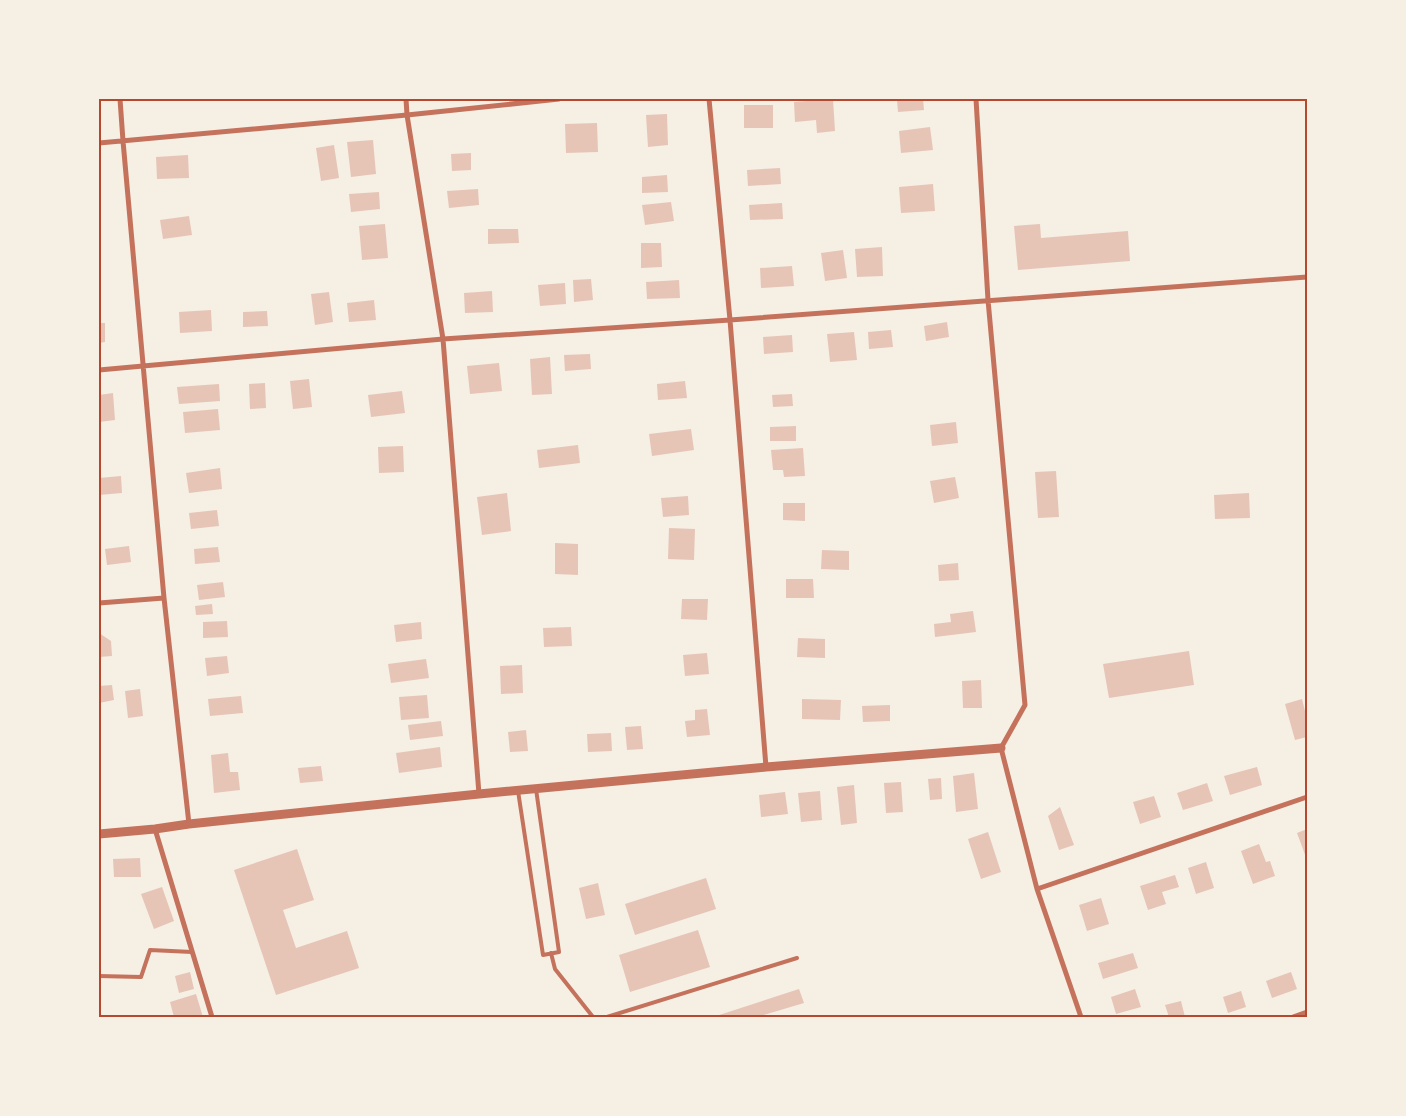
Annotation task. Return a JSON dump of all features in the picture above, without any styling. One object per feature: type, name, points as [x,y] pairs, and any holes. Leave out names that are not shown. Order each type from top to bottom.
[{"type":"street","points":[[120,99],[164,598],[189,824]]},
{"type":"street","points":[[406,99],[443,339],[479,794]]},
{"type":"street","points":[[99,143],[559,99]]},
{"type":"street","points":[[709,99],[730,320],[766,767]]},
{"type":"street","points":[[976,99],[988,300],[1025,705],[1000,748],[1037,888],[1081,1017]]},
{"type":"street","points":[[99,370],[443,339],[730,320],[1307,277]]},
{"type":"street","points":[[99,603],[164,598]]},
{"type":"street","points":[[99,834],[479,794],[766,767],[1000,748]]},
{"type":"street","points":[[1037,888],[1307,797]]},
{"type":"street","points":[[155,829],[212,1017]]},
{"type":"street","points":[[1293,1017],[1307,1012]]},
{"type":"lane","points":[[518,791],[543,955],[559,952],[536,789]]},
{"type":"lane","points":[[99,976],[141,977],[150,950],[192,952]]},
{"type":"lane","points":[[551,953],[555,969],[593,1017]]},
{"type":"lane","points":[[607,1017],[797,958]]},
{"type":"building","points":[[833,99],[835,131],[817,133],[816,120],[795,122],[794,102]]},
{"type":"building","points":[[923,99],[924,110],[898,112],[897,100]]},
{"type":"building","points":[[744,105],[773,105],[773,128],[744,128]]},
{"type":"building","points":[[667,114],[668,145],[648,147],[646,115]]},
{"type":"building","points":[[597,123],[598,152],[566,153],[565,124]]},
{"type":"building","points":[[930,127],[933,150],[901,153],[899,131]]},
{"type":"building","points":[[373,140],[376,174],[351,177],[347,142]]},
{"type":"building","points":[[334,145],[339,178],[321,181],[316,148]]},
{"type":"building","points":[[471,153],[471,170],[452,171],[451,154]]},
{"type":"building","points":[[188,155],[189,178],[157,179],[156,157]]},
{"type":"building","points":[[780,168],[781,184],[748,186],[747,170]]},
{"type":"building","points":[[667,175],[668,192],[642,193],[642,177]]},
{"type":"building","points":[[933,184],[935,211],[901,213],[899,187]]},
{"type":"building","points":[[478,189],[479,205],[449,208],[447,191]]},
{"type":"building","points":[[379,192],[380,209],[351,212],[349,194]]},
{"type":"building","points":[[671,202],[674,221],[645,225],[642,205]]},
{"type":"building","points":[[782,203],[783,219],[750,220],[749,205]]},
{"type":"building","points":[[189,216],[192,235],[163,239],[160,220]]},
{"type":"building","points":[[385,224],[388,258],[362,260],[359,226]]},
{"type":"building","points":[[1040,224],[1041,238],[1128,231],[1130,261],[1018,270],[1014,226]]},
{"type":"building","points":[[488,229],[518,229],[519,243],[488,244]]},
{"type":"building","points":[[641,243],[661,243],[662,267],[641,268]]},
{"type":"building","points":[[882,247],[883,276],[857,277],[855,249]]},
{"type":"building","points":[[843,250],[847,278],[825,281],[821,253]]},
{"type":"building","points":[[792,266],[794,286],[761,288],[760,268]]},
{"type":"building","points":[[591,279],[593,300],[574,302],[573,280]]},
{"type":"building","points":[[679,280],[680,298],[647,299],[646,282]]},
{"type":"building","points":[[565,283],[566,304],[540,306],[538,285]]},
{"type":"building","points":[[492,291],[493,312],[465,313],[464,293]]},
{"type":"building","points":[[329,292],[333,322],[315,325],[311,294]]},
{"type":"building","points":[[374,300],[376,320],[349,322],[347,303]]},
{"type":"building","points":[[211,310],[212,331],[180,333],[179,312]]},
{"type":"building","points":[[267,311],[268,326],[243,327],[243,312]]},
{"type":"building","points":[[947,322],[949,337],[926,341],[924,326]]},
{"type":"building","points":[[99,323],[105,323],[105,342],[99,343]]},
{"type":"building","points":[[891,330],[893,347],[869,349],[868,332]]},
{"type":"building","points":[[854,332],[857,360],[830,362],[827,334]]},
{"type":"building","points":[[792,335],[793,352],[764,354],[763,337]]},
{"type":"building","points":[[590,354],[591,369],[565,371],[564,355]]},
{"type":"building","points":[[550,357],[552,394],[532,395],[530,359]]},
{"type":"building","points":[[499,363],[502,391],[470,394],[467,366]]},
{"type":"building","points":[[309,379],[312,407],[293,409],[290,381]]},
{"type":"building","points":[[685,381],[687,398],[658,400],[657,384]]},
{"type":"building","points":[[265,383],[266,408],[250,409],[249,384]]},
{"type":"building","points":[[219,384],[220,401],[179,404],[177,387]]},
{"type":"building","points":[[402,391],[405,413],[371,417],[368,395]]},
{"type":"building","points":[[113,393],[115,420],[99,422],[99,395]]},
{"type":"building","points":[[792,394],[793,406],[773,407],[772,395]]},
{"type":"building","points":[[218,409],[220,430],[185,433],[183,412]]},
{"type":"building","points":[[956,422],[958,443],[932,446],[930,425]]},
{"type":"building","points":[[796,426],[796,441],[770,441],[770,427]]},
{"type":"building","points":[[691,429],[694,450],[652,456],[649,434]]},
{"type":"building","points":[[578,445],[580,463],[539,468],[537,450]]},
{"type":"building","points":[[403,446],[404,472],[379,473],[378,447]]},
{"type":"building","points":[[803,448],[805,476],[784,477],[783,470],[773,470],[771,450]]},
{"type":"building","points":[[220,468],[222,489],[189,493],[186,473]]},
{"type":"building","points":[[1056,471],[1059,517],[1038,518],[1035,472]]},
{"type":"building","points":[[121,476],[122,493],[99,495],[99,478]]},
{"type":"building","points":[[955,477],[959,498],[934,503],[930,481]]},
{"type":"building","points":[[507,493],[511,531],[482,535],[477,497]]},
{"type":"building","points":[[1249,493],[1250,518],[1215,519],[1214,495]]},
{"type":"building","points":[[688,496],[689,515],[663,517],[661,498]]},
{"type":"building","points":[[783,503],[805,503],[805,521],[783,520]]},
{"type":"building","points":[[217,510],[219,526],[191,529],[189,513]]},
{"type":"building","points":[[669,528],[695,529],[694,560],[668,559]]},
{"type":"building","points":[[555,543],[578,544],[578,575],[555,574]]},
{"type":"building","points":[[129,546],[131,562],[107,565],[105,549]]},
{"type":"building","points":[[218,547],[220,562],[195,564],[194,549]]},
{"type":"building","points":[[822,550],[849,551],[849,570],[821,569]]},
{"type":"building","points":[[958,563],[959,580],[939,581],[938,565]]},
{"type":"building","points":[[786,579],[813,579],[814,598],[786,598]]},
{"type":"building","points":[[223,582],[225,597],[199,600],[197,585]]},
{"type":"building","points":[[682,599],[708,599],[707,620],[681,619]]},
{"type":"building","points":[[212,604],[213,614],[196,615],[195,606]]},
{"type":"building","points":[[973,611],[976,632],[935,637],[934,624],[951,622],[950,614]]},
{"type":"building","points":[[227,621],[228,637],[203,638],[203,622]]},
{"type":"building","points":[[421,622],[422,639],[396,642],[394,625]]},
{"type":"building","points":[[571,627],[572,646],[544,647],[543,628]]},
{"type":"building","points":[[99,633],[111,641],[112,656],[99,657]]},
{"type":"building","points":[[798,638],[825,639],[825,658],[797,657]]},
{"type":"building","points":[[1189,651],[1194,685],[1109,698],[1103,664]]},
{"type":"building","points":[[707,653],[709,674],[685,676],[683,655]]},
{"type":"building","points":[[227,656],[229,673],[207,676],[205,658]]},
{"type":"building","points":[[426,659],[429,678],[391,683],[388,664]]},
{"type":"building","points":[[522,665],[523,693],[501,694],[500,666]]},
{"type":"building","points":[[981,680],[982,708],[963,708],[962,681]]},
{"type":"building","points":[[112,685],[114,700],[99,703],[99,686]]},
{"type":"building","points":[[140,689],[143,716],[128,718],[125,691]]},
{"type":"building","points":[[427,695],[429,718],[401,720],[399,697]]},
{"type":"building","points":[[241,696],[243,713],[210,716],[208,699]]},
{"type":"building","points":[[802,699],[841,700],[840,720],[802,719]]},
{"type":"building","points":[[1302,699],[1307,719],[1307,737],[1295,740],[1285,704]]},
{"type":"building","points":[[890,705],[890,721],[863,722],[862,706]]},
{"type":"building","points":[[707,709],[710,735],[687,737],[685,721],[695,720],[695,710]]},
{"type":"building","points":[[441,721],[443,736],[410,740],[408,725]]},
{"type":"building","points":[[641,726],[643,749],[627,750],[625,727]]},
{"type":"building","points":[[526,730],[528,751],[510,752],[508,732]]},
{"type":"building","points":[[611,733],[612,751],[588,752],[587,734]]},
{"type":"building","points":[[440,747],[442,767],[399,773],[396,753]]},
{"type":"building","points":[[228,753],[230,772],[238,772],[240,790],[214,793],[211,755]]},
{"type":"building","points":[[321,766],[323,781],[300,783],[298,768]]},
{"type":"building","points":[[1257,767],[1262,785],[1230,795],[1224,776]]},
{"type":"building","points":[[974,773],[978,809],[956,812],[953,776]]},
{"type":"building","points":[[941,778],[942,799],[930,800],[928,779]]},
{"type":"building","points":[[901,782],[903,812],[886,813],[884,783]]},
{"type":"building","points":[[1207,783],[1213,801],[1183,810],[1177,793]]},
{"type":"building","points":[[854,785],[857,823],[841,825],[837,787]]},
{"type":"building","points":[[820,791],[822,820],[801,822],[798,793]]},
{"type":"building","points":[[785,792],[788,814],[761,817],[759,795]]},
{"type":"building","points":[[1154,796],[1161,817],[1140,824],[1133,802]]},
{"type":"building","points":[[1060,807],[1074,845],[1059,850],[1048,816]]},
{"type":"building","points":[[1307,829],[1307,860],[1297,833]]},
{"type":"building","points":[[988,832],[1001,872],[981,879],[968,839]]},
{"type":"building","points":[[1259,844],[1266,862],[1270,861],[1275,876],[1253,884],[1241,851]]},
{"type":"building","points":[[297,849],[314,900],[283,910],[296,948],[347,931],[359,968],[276,995],[234,870]]},
{"type":"building","points":[[140,858],[141,877],[114,877],[113,859]]},
{"type":"building","points":[[1206,862],[1214,888],[1196,894],[1188,868]]},
{"type":"building","points":[[1175,875],[1179,887],[1162,892],[1166,904],[1148,910],[1140,886]]},
{"type":"building","points":[[706,878],[716,909],[635,935],[625,904]]},
{"type":"building","points":[[598,883],[605,915],[586,919],[579,888]]},
{"type":"building","points":[[162,887],[174,921],[154,929],[141,894]]},
{"type":"building","points":[[1101,898],[1109,924],[1087,931],[1079,905]]},
{"type":"building","points":[[698,930],[710,967],[630,992],[619,955]]},
{"type":"building","points":[[1133,953],[1138,968],[1103,979],[1098,963]]},
{"type":"building","points":[[190,972],[194,989],[179,993],[175,976]]},
{"type":"building","points":[[1291,972],[1297,989],[1272,998],[1266,981]]},
{"type":"building","points":[[799,989],[804,1003],[757,1017],[713,1017]]},
{"type":"building","points":[[1135,989],[1141,1007],[1116,1014],[1111,997]]},
{"type":"building","points":[[1241,991],[1246,1007],[1228,1013],[1223,997]]},
{"type":"building","points":[[196,994],[203,1017],[174,1017],[170,1002]]},
{"type":"building","points":[[1181,1001],[1185,1017],[1169,1017],[1165,1005]]}]
